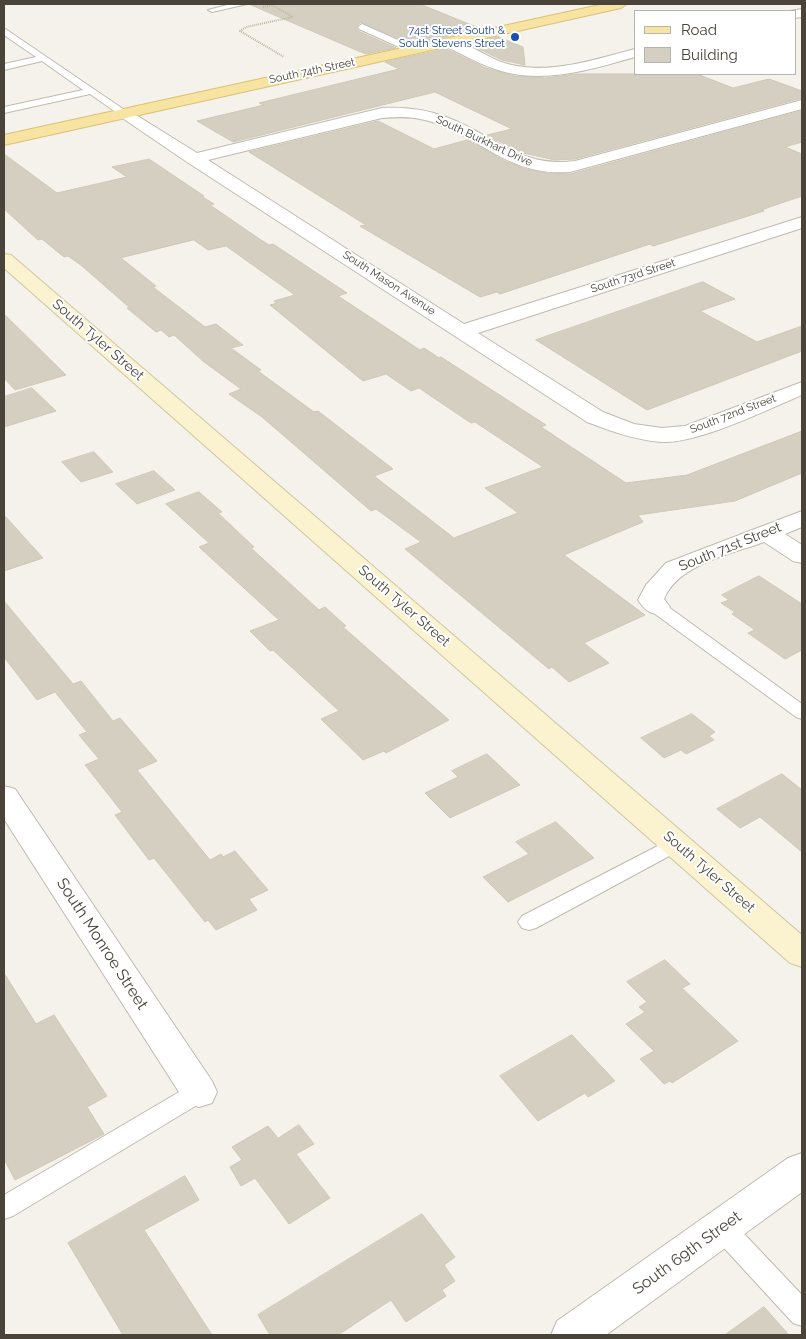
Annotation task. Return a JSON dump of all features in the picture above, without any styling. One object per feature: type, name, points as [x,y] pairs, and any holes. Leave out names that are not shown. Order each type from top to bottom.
[{"type":"main road","name":"South 74th Street","points":[[4,140],[123,112],[621,4]]},
{"type":"street","points":[[448,42],[497,65],[531,72],[566,69],[634,53]]},
{"type":"street","name":"South Burkhart Drive","points":[[193,159],[382,113],[402,111],[434,117],[526,163],[560,168],[576,166],[802,104]]},
{"type":"street","name":"South Mason Avenue","points":[[123,112],[595,417],[630,430],[662,435]]},
{"type":"street","name":"South 73rd Street","points":[[463,331],[802,222]]},
{"type":"street","name":"South Tyler Street","points":[[4,260],[677,843],[802,954]]},
{"type":"street","name":"South 72nd Street","points":[[662,435],[689,432],[802,388]]},
{"type":"street","name":"South 71st Street","points":[[657,607],[652,600],[655,590],[675,568],[802,518]]},
{"type":"street","points":[[767,533],[802,556]]},
{"type":"street","name":"South Monroe Street","points":[[4,796],[199,1092]]},
{"type":"street","name":"South 69th Street","points":[[572,1335],[802,1170]]},
{"type":"lane","points":[[212,10],[239,4]]},
{"type":"lane","points":[[362,27],[413,50]]},
{"type":"lane","points":[[4,31],[123,112]]},
{"type":"lane","points":[[4,67],[44,58]]},
{"type":"lane","points":[[4,110],[92,91]]},
{"type":"lane","points":[[657,607],[802,713]]},
{"type":"lane","points":[[529,922],[677,843]]},
{"type":"lane","points":[[4,1208],[199,1092]]},
{"type":"lane","points":[[722,1228],[802,1314]]},
{"type":"path","points":[[239,4],[246,10],[272,5],[292,15],[292,18],[246,27],[240,31],[284,57],[314,62],[327,68]]},
{"type":"building","points":[[249,4],[420,4],[481,29],[412,44],[361,22],[356,27],[358,31],[396,48],[366,54]]},
{"type":"building","points":[[499,37],[523,47],[525,65],[502,60],[469,44]]},
{"type":"building","points":[[446,49],[486,68],[514,76],[545,78],[577,74],[700,75],[733,88],[769,79],[802,91],[802,98],[575,159],[555,160],[523,153],[494,139],[487,135],[512,129],[435,92],[233,142],[197,121],[264,105],[259,103],[399,69],[385,62]]},
{"type":"building","points":[[802,111],[802,142],[785,147],[802,154],[802,196],[761,210],[764,211],[653,246],[650,244],[500,294],[497,292],[480,297],[360,226],[366,225],[249,152],[378,121],[434,149],[467,140],[507,162],[526,169],[547,173],[570,174]]},
{"type":"building","points":[[4,154],[57,193],[127,177],[112,167],[149,159],[204,196],[201,196],[214,204],[210,205],[261,240],[269,245],[273,244],[347,293],[338,296],[420,350],[424,348],[439,358],[441,357],[546,425],[541,427],[626,483],[687,475],[802,431],[802,473],[735,501],[638,515],[643,522],[564,555],[645,615],[584,643],[609,663],[569,682],[552,667],[549,669],[405,549],[421,542],[376,509],[371,511],[262,417],[229,394],[241,389],[204,362],[174,335],[169,337],[161,330],[156,332],[82,266],[68,256],[64,257],[42,239],[38,240],[4,209]],"holes":[[[194,240],[208,250],[226,246],[295,295],[274,301],[277,303],[270,305],[363,381],[386,374],[411,391],[419,388],[471,423],[475,422],[543,467],[485,488],[518,513],[454,538],[374,476],[393,469],[318,411],[314,412],[258,371],[261,370],[231,348],[243,345],[216,324],[205,327],[153,287],[156,286],[121,258]]]},
{"type":"building","points":[[703,282],[735,299],[700,311],[757,342],[802,326],[802,351],[647,410],[536,340]]},
{"type":"building","points":[[4,314],[66,375],[15,390],[4,378]]},
{"type":"building","points":[[32,388],[56,411],[4,427],[4,397]]},
{"type":"building","points":[[94,452],[113,472],[81,482],[62,462]]},
{"type":"building","points":[[154,471],[175,490],[137,504],[116,484]]},
{"type":"building","points":[[199,492],[222,512],[218,513],[254,547],[251,548],[319,610],[325,607],[346,626],[343,627],[449,720],[386,753],[384,751],[363,760],[321,719],[339,711],[273,650],[270,651],[250,631],[279,620],[199,547],[209,543],[166,504]]},
{"type":"building","points":[[4,515],[43,558],[4,571]]},
{"type":"building","points":[[759,576],[802,604],[802,650],[785,659],[748,633],[755,630],[732,614],[735,612],[721,603],[729,600],[722,595]]},
{"type":"building","points":[[4,601],[73,684],[81,681],[113,721],[120,718],[157,761],[137,770],[210,860],[221,854],[223,857],[235,851],[268,890],[249,899],[257,910],[216,930],[208,920],[205,922],[154,858],[149,860],[115,815],[122,812],[85,765],[99,759],[79,735],[87,732],[55,692],[37,700],[4,657]]},
{"type":"building","points":[[692,714],[715,732],[709,736],[714,740],[686,754],[681,750],[664,758],[641,738]]},
{"type":"building","points":[[487,754],[520,785],[450,818],[425,793],[458,777],[452,771]]},
{"type":"building","points":[[782,774],[802,790],[802,852],[760,817],[740,828],[717,809]]},
{"type":"building","points":[[556,822],[594,858],[508,902],[483,877],[529,854],[516,842]]},
{"type":"building","points":[[665,960],[690,984],[682,988],[738,1041],[672,1083],[670,1081],[664,1084],[640,1059],[654,1051],[626,1024],[645,1012],[639,1007],[647,1002],[627,982]]},
{"type":"building","points":[[4,973],[36,1024],[54,1015],[107,1096],[87,1107],[104,1134],[15,1180],[4,1159]]},
{"type":"building","points":[[572,1035],[615,1081],[588,1097],[585,1093],[538,1121],[500,1076]]},
{"type":"building","points":[[299,1125],[314,1144],[296,1154],[330,1198],[289,1224],[255,1178],[241,1186],[230,1167],[242,1160],[232,1147],[268,1126],[278,1138]]},
{"type":"building","points":[[185,1176],[199,1200],[144,1230],[212,1335],[123,1335],[68,1243]]},
{"type":"building","points":[[422,1214],[455,1257],[444,1265],[455,1281],[442,1290],[446,1296],[406,1322],[391,1300],[338,1335],[270,1335],[258,1315]]},
{"type":"building","points":[[764,1307],[789,1335],[725,1335]]},
{"type":"place","name":"74st Street South & South Stevens Street","points":[[515,37]]}]
